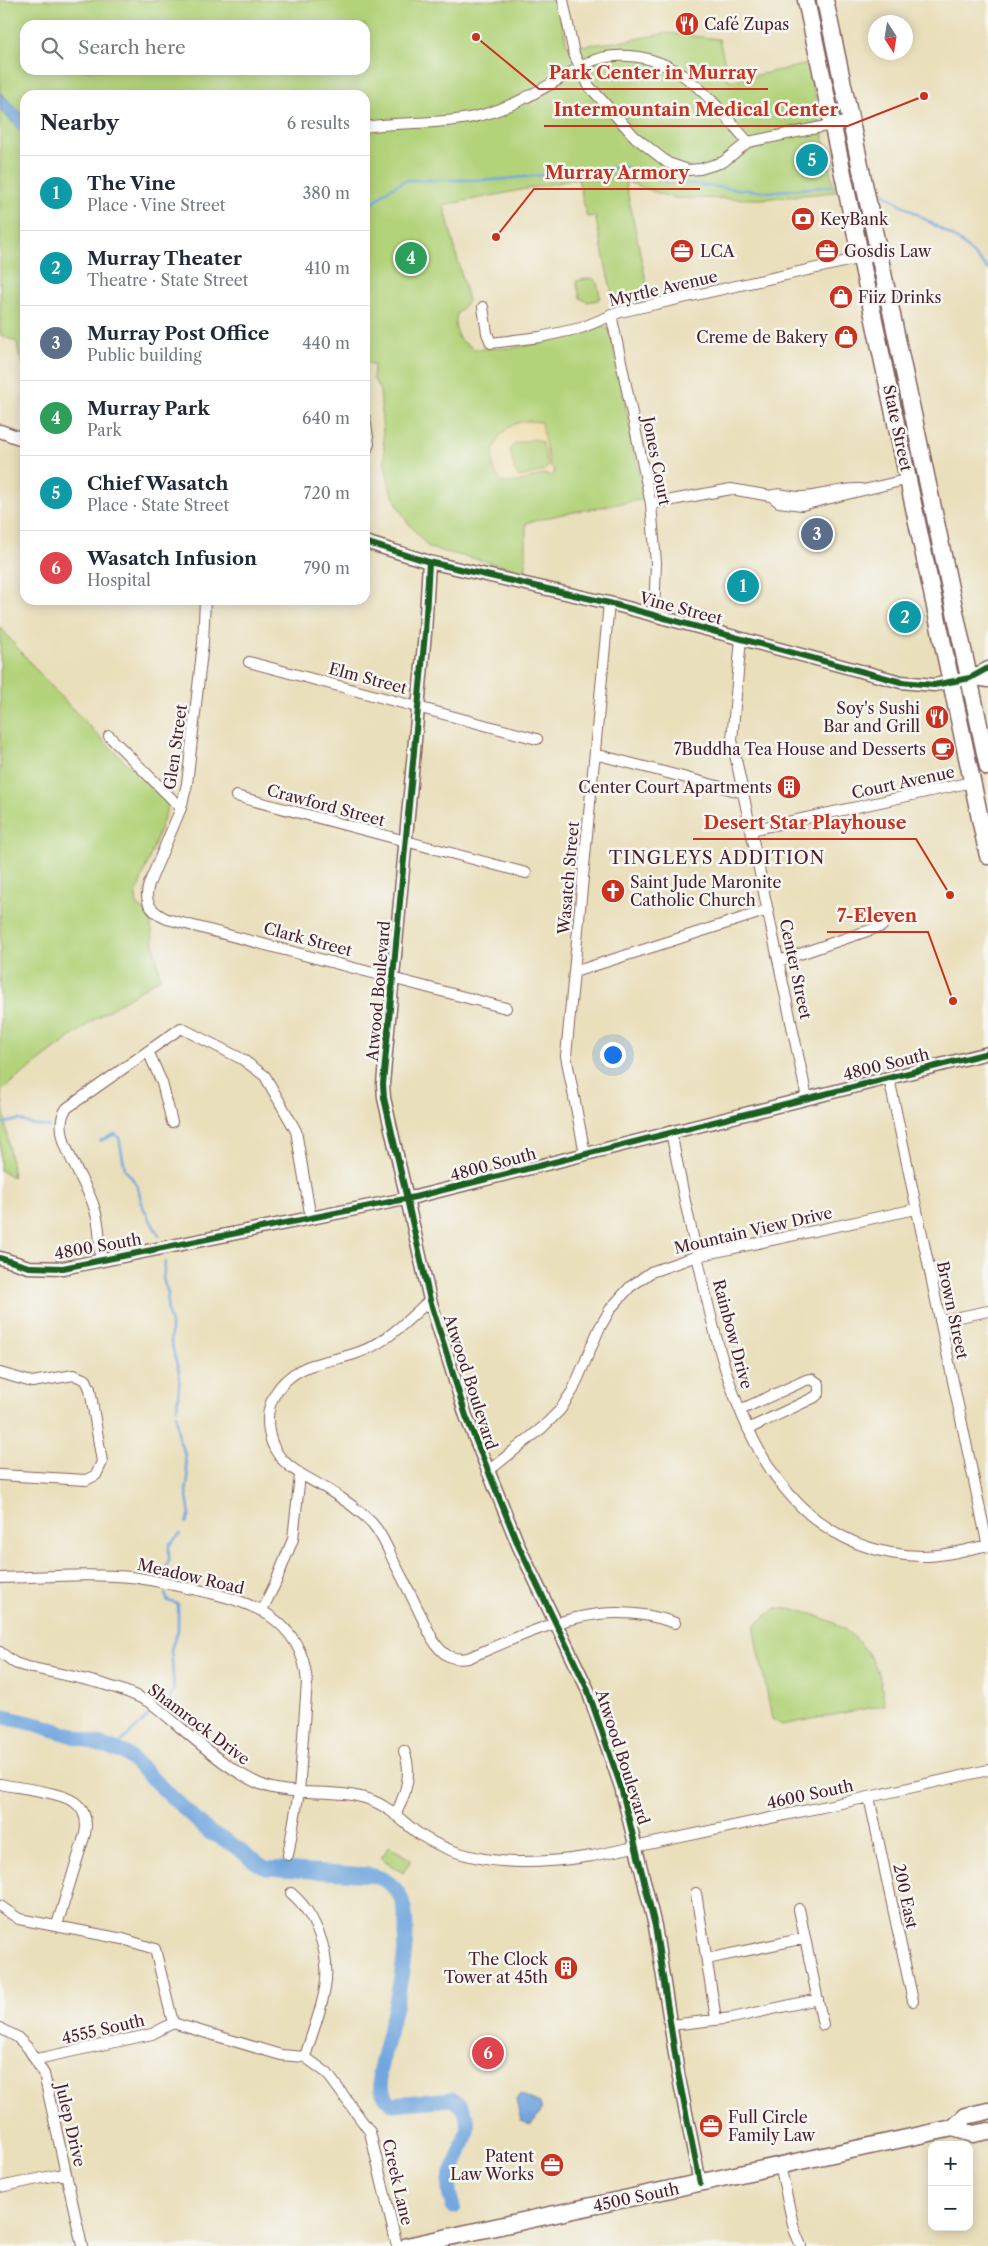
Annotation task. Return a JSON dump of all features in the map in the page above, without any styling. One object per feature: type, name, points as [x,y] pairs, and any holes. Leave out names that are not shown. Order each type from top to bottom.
[{"type":"main road","name":"State Street","points":[[806,0],[987,850]]},
{"type":"main road","name":"State Street","points":[[825,0],[988,766]]},
{"type":"main road","name":"4500 South","points":[[953,2128],[966,2116],[988,2111]]},
{"type":"main road","name":"4500 South","points":[[407,2246],[452,2241],[700,2183],[953,2128],[973,2134],[988,2131]]},
{"type":"street","points":[[563,0],[579,68],[596,95],[635,137],[668,163],[688,170],[711,167],[723,162],[748,142],[851,121]]},
{"type":"street","points":[[370,127],[463,119],[483,115],[524,97],[598,58],[621,55],[652,59],[676,70],[707,95],[748,142]]},
{"type":"street","name":"Myrtle Avenue","points":[[483,307],[487,333],[491,343],[540,337],[580,328],[611,314],[879,254]]},
{"type":"street","name":"Jones Court","points":[[611,314],[651,504],[656,563],[654,615]]},
{"type":"street","points":[[0,431],[20,438]]},
{"type":"street","points":[[651,504],[731,489],[770,496],[775,494],[802,498],[847,488],[861,489],[909,480]]},
{"type":"street","name":"Vine Street","points":[[370,544],[429,562],[609,603],[902,682],[925,685],[951,682],[970,678],[988,668]]},
{"type":"street","name":"Atwood Boulevard","points":[[429,562],[425,633],[416,706],[394,978],[383,1084],[388,1118],[430,1300],[452,1373],[487,1472],[518,1547],[556,1624],[600,1722],[622,1787],[638,1846],[656,1926],[671,2025],[700,2183]]},
{"type":"street","name":"Wasatch Street","points":[[585,1154],[566,1066],[609,603]]},
{"type":"street","name":"Glen Street","points":[[160,916],[150,906],[147,890],[181,808],[190,768],[205,605]]},
{"type":"street","name":"Center Street","points":[[741,638],[732,737],[807,1098]]},
{"type":"street","name":"Elm Street","points":[[249,662],[538,739]]},
{"type":"street","name":"Vine Street","points":[[970,678],[988,681]]},
{"type":"street","points":[[109,736],[181,808]]},
{"type":"street","points":[[595,754],[744,793]]},
{"type":"street","name":"Court Avenue","points":[[751,830],[972,782]]},
{"type":"street","name":"Crawford Street","points":[[236,796],[526,873]]},
{"type":"street","points":[[574,972],[768,910]]},
{"type":"street","name":"Clark Street","points":[[160,916],[506,1008]]},
{"type":"street","points":[[779,961],[882,926]]},
{"type":"street","points":[[100,1261],[100,1229],[86,1185],[70,1156],[61,1122],[63,1113],[67,1108],[181,1028],[242,1059],[265,1076],[296,1131],[311,1219]]},
{"type":"street","points":[[148,1051],[162,1083],[172,1122]]},
{"type":"street","name":"4800 South","points":[[0,1258],[29,1267],[52,1268],[100,1261],[406,1200],[988,1053]]},
{"type":"street","name":"Brown Street","points":[[889,1078],[988,1546]]},
{"type":"street","name":"Rainbow Drive","points":[[671,1132],[720,1358],[748,1428],[763,1457],[789,1494],[821,1523],[846,1538],[878,1550],[911,1555],[945,1554],[988,1546]]},
{"type":"street","name":"Mountain View Drive","points":[[487,1472],[542,1428],[560,1410],[578,1380],[604,1318],[620,1297],[651,1272],[697,1256],[916,1209]]},
{"type":"street","points":[[430,1300],[391,1335],[373,1346],[300,1370],[290,1376],[276,1392],[268,1414],[270,1438],[276,1452],[283,1461],[300,1475],[344,1500],[373,1524],[383,1540],[433,1640],[445,1655],[459,1660],[468,1658],[556,1624],[616,1612],[641,1613],[675,1623]]},
{"type":"street","points":[[940,1321],[988,1311]]},
{"type":"street","points":[[0,1373],[32,1382],[74,1375],[83,1378],[90,1389],[102,1459],[98,1472],[86,1480],[0,1475]]},
{"type":"street","points":[[740,1410],[806,1380],[812,1379],[819,1384],[819,1393],[815,1397],[748,1428]]},
{"type":"street","points":[[262,1610],[293,1540],[300,1475]]},
{"type":"street","name":"Meadow Road","points":[[0,1578],[132,1577],[227,1596],[262,1610],[292,1637],[306,1670],[299,1792],[288,1855]]},
{"type":"street","name":"Shamrock Drive","points":[[0,1652],[15,1663],[24,1666],[105,1684],[139,1696],[152,1703],[240,1774],[270,1788],[354,1796],[372,1801],[442,1847],[488,1860],[554,1861],[592,1856],[638,1846]]},
{"type":"street","points":[[395,1815],[404,1799],[410,1772],[404,1751]]},
{"type":"street","name":"4600 South","points":[[638,1846],[988,1770]]},
{"type":"street","points":[[0,1784],[73,1801],[83,1812],[86,1825],[85,1834],[57,1926]]},
{"type":"street","name":"200 East","points":[[869,1797],[912,2001]]},
{"type":"street","points":[[0,1906],[19,1919],[123,1939],[155,1949],[173,2023],[281,2055],[305,2057],[326,1990],[328,1970],[324,1946],[309,1911],[291,1893]]},
{"type":"street","points":[[696,1893],[708,1959],[716,2019]]},
{"type":"street","points":[[798,1909],[823,2025]]},
{"type":"street","points":[[708,1959],[805,1938]]},
{"type":"street","points":[[671,2025],[732,2018],[818,1999]]},
{"type":"street","name":"4555 South","points":[[37,2060],[152,2034],[173,2023]]},
{"type":"street","name":"Julep Drive","points":[[0,2028],[17,2037],[37,2060],[49,2089],[82,2246]]},
{"type":"street","name":"Creek Lane","points":[[305,2057],[327,2072],[370,2132],[397,2246]]},
{"type":"street","points":[[780,2165],[794,2229],[801,2246]]},
{"type":"street","points":[[0,2187],[66,2173]]},
{"type":"green space","points":[[0,0],[557,0],[567,45],[579,46],[625,41],[667,33],[719,39],[729,81],[808,64],[835,192],[761,199],[672,198],[625,181],[650,300],[615,308],[595,216],[587,217],[578,179],[444,205],[468,301],[457,314],[455,325],[459,339],[474,349],[511,348],[580,334],[602,326],[608,328],[611,334],[644,499],[526,523],[526,571],[429,548],[405,519],[391,492],[385,464],[380,391],[373,378],[374,364],[370,364],[370,90],[20,90],[20,359],[17,342],[0,335]]},
{"type":"green space","points":[[592,278],[597,282],[600,297],[598,300],[587,302],[580,298],[576,281]]},
{"type":"green space","points":[[0,627],[40,674],[82,718],[169,804],[136,895],[137,905],[149,915],[160,978],[95,1019],[1,1090],[13,1177],[0,1170]]},
{"type":"green space","points":[[776,1608],[805,1612],[833,1622],[857,1640],[876,1669],[885,1705],[782,1725],[772,1719],[754,1626]]},
{"type":"green space","points":[[389,1846],[411,1860],[403,1873],[381,1858]]},
{"type":"sand","points":[[526,421],[541,422],[550,466],[554,469],[554,474],[551,476],[545,474],[518,482],[502,483],[496,474],[493,464],[495,445],[507,429]],"holes":[[[535,439],[542,442],[548,466],[544,471],[519,477],[515,471],[510,449],[514,444]]]},
{"type":"water","points":[[0,92],[20,112],[20,131],[0,109]]},
{"type":"water","points":[[520,2094],[540,2103],[542,2110],[531,2125],[521,2121],[516,2100]]},
{"type":"waterway","points":[[370,206],[386,191],[406,180],[494,180],[624,167],[668,182],[767,192],[831,186]]},
{"type":"waterway","points":[[883,193],[960,241],[988,269]]},
{"type":"waterway","points":[[0,1124],[19,1120],[49,1127]]},
{"type":"waterway","points":[[100,1141],[115,1134],[119,1138],[125,1169],[137,1185],[143,1207],[159,1236]]},
{"type":"waterway","points":[[165,1262],[163,1279],[168,1293],[167,1310],[171,1324],[171,1342],[180,1376],[177,1408]]},
{"type":"waterway","points":[[176,1414],[179,1440],[184,1451],[188,1479],[186,1492],[190,1514],[186,1523]]},
{"type":"waterway","points":[[165,1572],[169,1559],[169,1545],[180,1534]]},
{"type":"waterway","points":[[165,1594],[168,1601],[178,1604],[178,1631],[171,1649],[174,1689],[169,1700]]},
{"type":"waterway","points":[[116,1750],[123,1740],[149,1715]]},
{"type":"waterway","points":[[0,1716],[39,1725],[125,1753],[210,1833],[226,1840],[266,1868],[370,1875],[391,1884],[400,1896],[405,1912],[406,1933],[400,1983],[379,2073],[380,2082],[384,2094],[392,2104],[452,2099],[462,2108],[467,2119],[467,2130],[450,2180],[449,2194],[453,2207]]},
{"type":"cycle path","points":[[370,544],[429,562],[609,603],[901,682],[934,685],[970,678],[988,668]]},
{"type":"cycle path","points":[[429,562],[425,633],[383,1084],[384,1098],[430,1300],[466,1416],[519,1547],[587,1688],[621,1787],[655,1926],[678,2073],[700,2183]]},
{"type":"cycle path","points":[[0,1258],[29,1267],[63,1268],[415,1197],[988,1053]]},
{"type":"place","name":"Café Zupas","points":[[687,24]]},
{"type":"place","name":"Park Center in Murray","points":[[476,37]]},
{"type":"place","name":"Intermountain Medical Center","points":[[924,96]]},
{"type":"place","name":"Chief Wasatch","points":[[812,160]]},
{"type":"place","name":"KeyBank","points":[[803,219]]},
{"type":"place","name":"Murray Armory","points":[[496,237]]},
{"type":"place","name":"LCA","points":[[682,251]]},
{"type":"place","name":"Gosdis Law","points":[[827,251]]},
{"type":"place","name":"Murray Park","points":[[411,258]]},
{"type":"place","name":"Fiiz Drinks","points":[[841,297]]},
{"type":"place","name":"Creme de Bakery","points":[[846,337]]},
{"type":"place","name":"Murray Post Office","points":[[817,534]]},
{"type":"place","name":"The Vine","points":[[743,586]]},
{"type":"place","name":"Murray Theater","points":[[905,617]]},
{"type":"place","name":"Soy's Sushi Bar and Grill","points":[[937,717]]},
{"type":"place","name":"7Buddha Tea House and Desserts","points":[[943,749]]},
{"type":"place","name":"Center Court Apartments","points":[[789,787]]},
{"type":"place","name":"Saint Jude Maronite Catholic Church","points":[[613,891]]},
{"type":"place","name":"Desert Star Playhouse","points":[[950,895]]},
{"type":"place","name":"7-Eleven","points":[[953,1001]]},
{"type":"place","name":"The Clock Tower at 45th","points":[[566,1968]]},
{"type":"place","name":"Wasatch Infusion","points":[[488,2053]]},
{"type":"place","name":"Full Circle Family Law","points":[[711,2126]]},
{"type":"place","name":"Patent Law Works","points":[[552,2165]]},
{"type":"district","name":"TINGLEYS ADDITION","points":[[717,858]]}]
